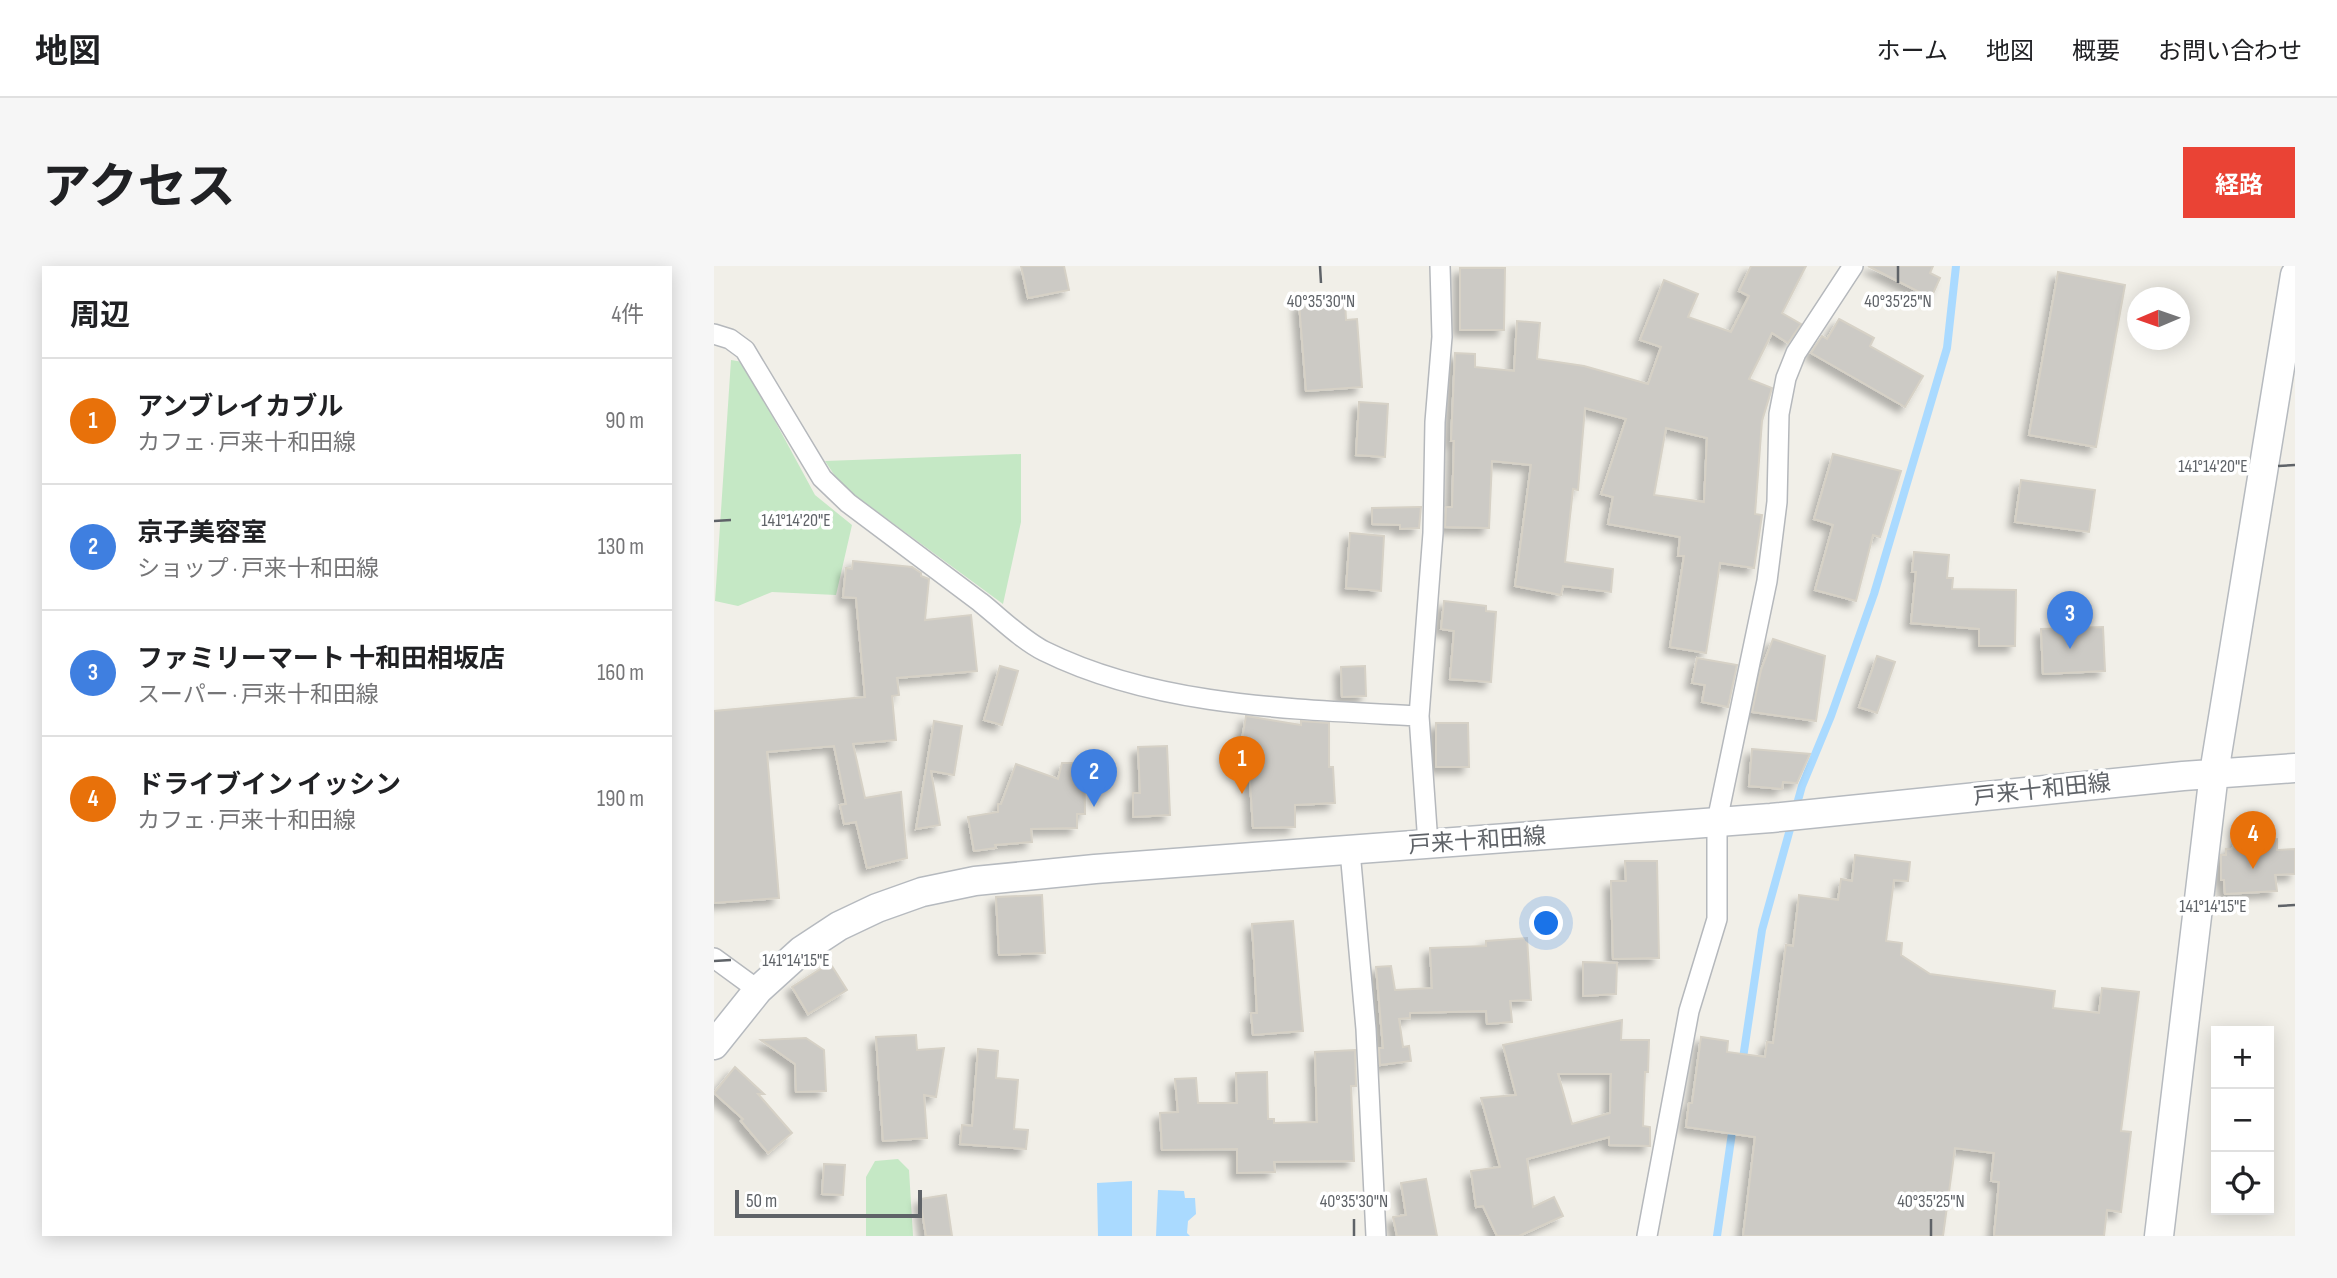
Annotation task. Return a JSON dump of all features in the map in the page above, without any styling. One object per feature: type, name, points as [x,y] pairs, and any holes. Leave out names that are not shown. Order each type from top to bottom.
[{"type":"main road","points":[[2159,1236],[2214,773],[2295,275]]},
{"type":"main road","name":"戸来十和田線","points":[[714,1045],[758,990],[801,950],[839,926],[877,908],[922,892],[975,881],[1094,869],[1770,818],[2214,773],[2295,768]]},
{"type":"street","points":[[1428,844],[1419,716],[1433,533],[1442,337],[1440,266]]},
{"type":"street","points":[[1647,1236],[1689,1011],[1717,919],[1717,821],[1767,581],[1777,502],[1779,414],[1786,378],[1796,352],[1853,266]]},
{"type":"street","points":[[714,334],[730,339],[745,350],[822,478],[848,503],[1042,650],[1151,690],[1329,711],[1419,716]]},
{"type":"street","points":[[1350,851],[1366,1029],[1376,1236]]},
{"type":"street","points":[[714,958],[758,990]]},
{"type":"green space","points":[[731,360],[743,362],[815,495],[852,525],[836,595],[772,592],[738,606],[715,601]]},
{"type":"green space","points":[[1021,454],[1021,522],[1003,604],[841,485],[825,461]]},
{"type":"green space","points":[[898,1159],[909,1170],[913,1236],[866,1236],[866,1177],[875,1161]]},
{"type":"water","points":[[1132,1181],[1132,1236],[1098,1236],[1097,1183]]},
{"type":"water","points":[[1158,1190],[1184,1191],[1185,1198],[1195,1198],[1196,1214],[1188,1221],[1187,1233],[1190,1236],[1156,1236]]},
{"type":"building","points":[[1021,266],[1064,266],[1069,290],[1028,298]]},
{"type":"building","points":[[1751,266],[1806,266],[1782,313],[1801,324],[1788,343],[1772,333],[1749,379],[1772,388],[1762,421],[1755,514],[1762,515],[1754,568],[1720,563],[1706,653],[1670,647],[1684,556],[1678,556],[1680,537],[1608,524],[1613,497],[1601,494],[1626,419],[1585,408],[1578,490],[1573,489],[1565,562],[1613,569],[1611,592],[1563,586],[1561,595],[1515,586],[1531,465],[1492,461],[1489,528],[1445,527],[1446,507],[1452,507],[1454,441],[1451,441],[1455,353],[1475,354],[1475,367],[1514,371],[1517,321],[1540,323],[1537,359],[1584,366],[1648,384],[1661,347],[1640,340],[1664,280],[1698,294],[1688,317],[1731,332],[1749,296],[1739,291]],"holes":[[[1666,428],[1707,438],[1704,502],[1654,495]]]},
{"type":"building","points":[[1868,266],[1933,266],[1930,273],[1940,278],[1931,298]]},
{"type":"building","points":[[1460,268],[1505,268],[1504,330],[1460,330]]},
{"type":"building","points":[[2058,272],[2125,285],[2096,447],[2029,435]]},
{"type":"building","points":[[1345,300],[1346,320],[1357,319],[1362,387],[1306,391],[1299,303]]},
{"type":"building","points":[[1839,319],[1874,338],[1870,346],[1923,376],[1905,407],[1811,353],[1822,336],[1827,339]]},
{"type":"building","points":[[1359,402],[1388,404],[1385,457],[1356,455]]},
{"type":"building","points":[[1833,454],[1901,471],[1880,537],[1873,535],[1856,601],[1815,590],[1833,525],[1814,519]]},
{"type":"building","points":[[2021,480],[2095,490],[2089,532],[2015,522]]},
{"type":"building","points":[[1421,507],[1419,528],[1400,529],[1400,525],[1372,524],[1372,508]]},
{"type":"building","points":[[1350,533],[1384,536],[1381,591],[1346,588]]},
{"type":"building","points":[[1914,552],[1949,555],[1947,578],[1953,578],[1952,589],[2016,590],[2015,646],[1979,646],[1979,629],[1911,623],[1916,572],[1912,572]]},
{"type":"building","points":[[853,561],[912,567],[921,573],[921,576],[929,579],[925,620],[971,615],[977,671],[897,678],[899,695],[892,696],[896,740],[853,744],[865,798],[901,792],[907,858],[867,868],[856,822],[844,824],[840,805],[846,804],[834,746],[767,752],[779,898],[714,903],[714,711],[865,697],[856,598],[843,597],[846,568],[852,569]]},
{"type":"building","points":[[1444,601],[1486,606],[1486,611],[1496,612],[1491,682],[1450,679],[1454,631],[1441,629]]},
{"type":"building","points":[[2103,627],[2105,671],[2043,674],[2041,629]]},
{"type":"building","points":[[1773,639],[1825,656],[1816,721],[1752,712],[1761,670]]},
{"type":"building","points":[[1877,656],[1895,662],[1877,713],[1859,707]]},
{"type":"building","points":[[1697,658],[1737,665],[1728,707],[1702,702],[1705,685],[1692,683]]},
{"type":"building","points":[[1000,666],[1018,671],[1002,725],[984,720]]},
{"type":"building","points":[[1365,666],[1366,696],[1342,697],[1341,667]]},
{"type":"building","points":[[1246,716],[1301,725],[1301,721],[1329,723],[1329,767],[1333,767],[1335,803],[1295,805],[1295,827],[1253,828],[1248,752],[1240,751]]},
{"type":"building","points":[[934,721],[962,726],[954,775],[931,771],[940,825],[916,829]]},
{"type":"building","points":[[1436,723],[1468,723],[1469,767],[1436,767]]},
{"type":"building","points":[[1167,746],[1170,815],[1133,817],[1133,793],[1140,793],[1138,747]]},
{"type":"building","points":[[1752,749],[1810,754],[1797,783],[1783,782],[1782,789],[1749,786]]},
{"type":"building","points":[[1062,763],[1084,763],[1085,814],[1077,814],[1077,828],[1031,829],[1032,842],[995,845],[996,848],[974,851],[968,817],[998,812],[998,804],[1001,804],[1016,764],[1058,779]]},
{"type":"building","points":[[2243,830],[2260,841],[2277,839],[2277,850],[2295,849],[2295,874],[2275,875],[2277,891],[2225,894],[2224,880],[2221,880],[2221,855],[2226,855],[2226,849],[2232,849]]},
{"type":"building","points":[[1855,855],[1910,862],[1908,881],[1894,880],[1886,941],[1902,943],[1901,955],[1930,974],[2055,991],[2053,1008],[2099,1013],[2102,988],[2139,992],[2121,1131],[2131,1132],[2121,1212],[2107,1210],[2104,1236],[1994,1236],[1999,1182],[1991,1181],[1994,1153],[1955,1148],[1943,1236],[1743,1236],[1755,1137],[1686,1127],[1701,1037],[1728,1041],[1727,1052],[1765,1057],[1767,1042],[1773,1043],[1786,945],[1793,946],[1799,895],[1838,900],[1841,879],[1852,881]]},
{"type":"building","points":[[1625,861],[1657,861],[1659,958],[1613,959],[1611,881],[1626,881]]},
{"type":"building","points":[[1042,895],[1045,953],[999,955],[996,897]]},
{"type":"building","points":[[1293,921],[1303,1031],[1253,1035],[1251,1013],[1257,1013],[1252,924]]},
{"type":"building","points":[[1527,938],[1531,1000],[1510,1001],[1512,1022],[1487,1024],[1486,1011],[1410,1013],[1410,1018],[1399,1019],[1403,1047],[1409,1046],[1411,1061],[1380,1065],[1379,1048],[1383,1048],[1376,967],[1391,966],[1395,990],[1432,988],[1430,948],[1486,946],[1486,941]]},
{"type":"building","points":[[1583,962],[1617,963],[1616,994],[1583,996]]},
{"type":"building","points":[[830,963],[847,990],[808,1014],[792,987]]},
{"type":"building","points":[[1622,1020],[1621,1040],[1649,1040],[1643,1126],[1650,1127],[1650,1146],[1609,1145],[1609,1137],[1527,1159],[1533,1207],[1554,1197],[1563,1216],[1519,1236],[1497,1236],[1483,1206],[1476,1207],[1471,1171],[1500,1167],[1481,1098],[1516,1095],[1503,1045]],"holes":[[[1558,1074],[1611,1074],[1610,1113],[1572,1124]]]},
{"type":"building","points":[[916,1035],[917,1050],[944,1048],[936,1097],[924,1095],[927,1138],[883,1141],[876,1037]]},
{"type":"building","points":[[806,1038],[824,1050],[826,1091],[796,1092],[795,1064],[761,1040]]},
{"type":"building","points":[[978,1049],[998,1051],[996,1078],[1018,1080],[1014,1129],[1028,1130],[1026,1149],[960,1144],[962,1125],[972,1126]]},
{"type":"building","points":[[1355,1050],[1356,1086],[1351,1086],[1354,1161],[1274,1162],[1275,1172],[1237,1173],[1237,1149],[1162,1150],[1160,1113],[1178,1112],[1175,1079],[1196,1078],[1198,1103],[1237,1103],[1236,1073],[1267,1072],[1268,1119],[1274,1119],[1274,1123],[1317,1122],[1315,1052]]},
{"type":"building","points":[[735,1067],[764,1094],[758,1094],[792,1133],[768,1153],[741,1121],[743,1119],[714,1093]]},
{"type":"building","points":[[824,1164],[845,1165],[843,1195],[822,1194]]},
{"type":"building","points":[[1426,1179],[1437,1236],[1397,1236],[1393,1217],[1406,1215],[1401,1183]]},
{"type":"building","points":[[946,1195],[952,1236],[926,1236],[920,1199]]},
{"type":"waterway","points":[[1742,1065],[1762,930],[1802,786],[1831,716],[1874,594],[1947,348],[1956,266]]},
{"type":"waterway","points":[[1717,1236],[1733,1126]]},
{"type":"place","name":"ファミリーマート 十和田相坂店","points":[[2070,649]]},
{"type":"place","name":"アンブレイカブル","points":[[1242,794]]},
{"type":"place","name":"京子美容室","points":[[1094,807]]},
{"type":"place","name":"ドライブイン イッシン","points":[[2253,869]]}]
